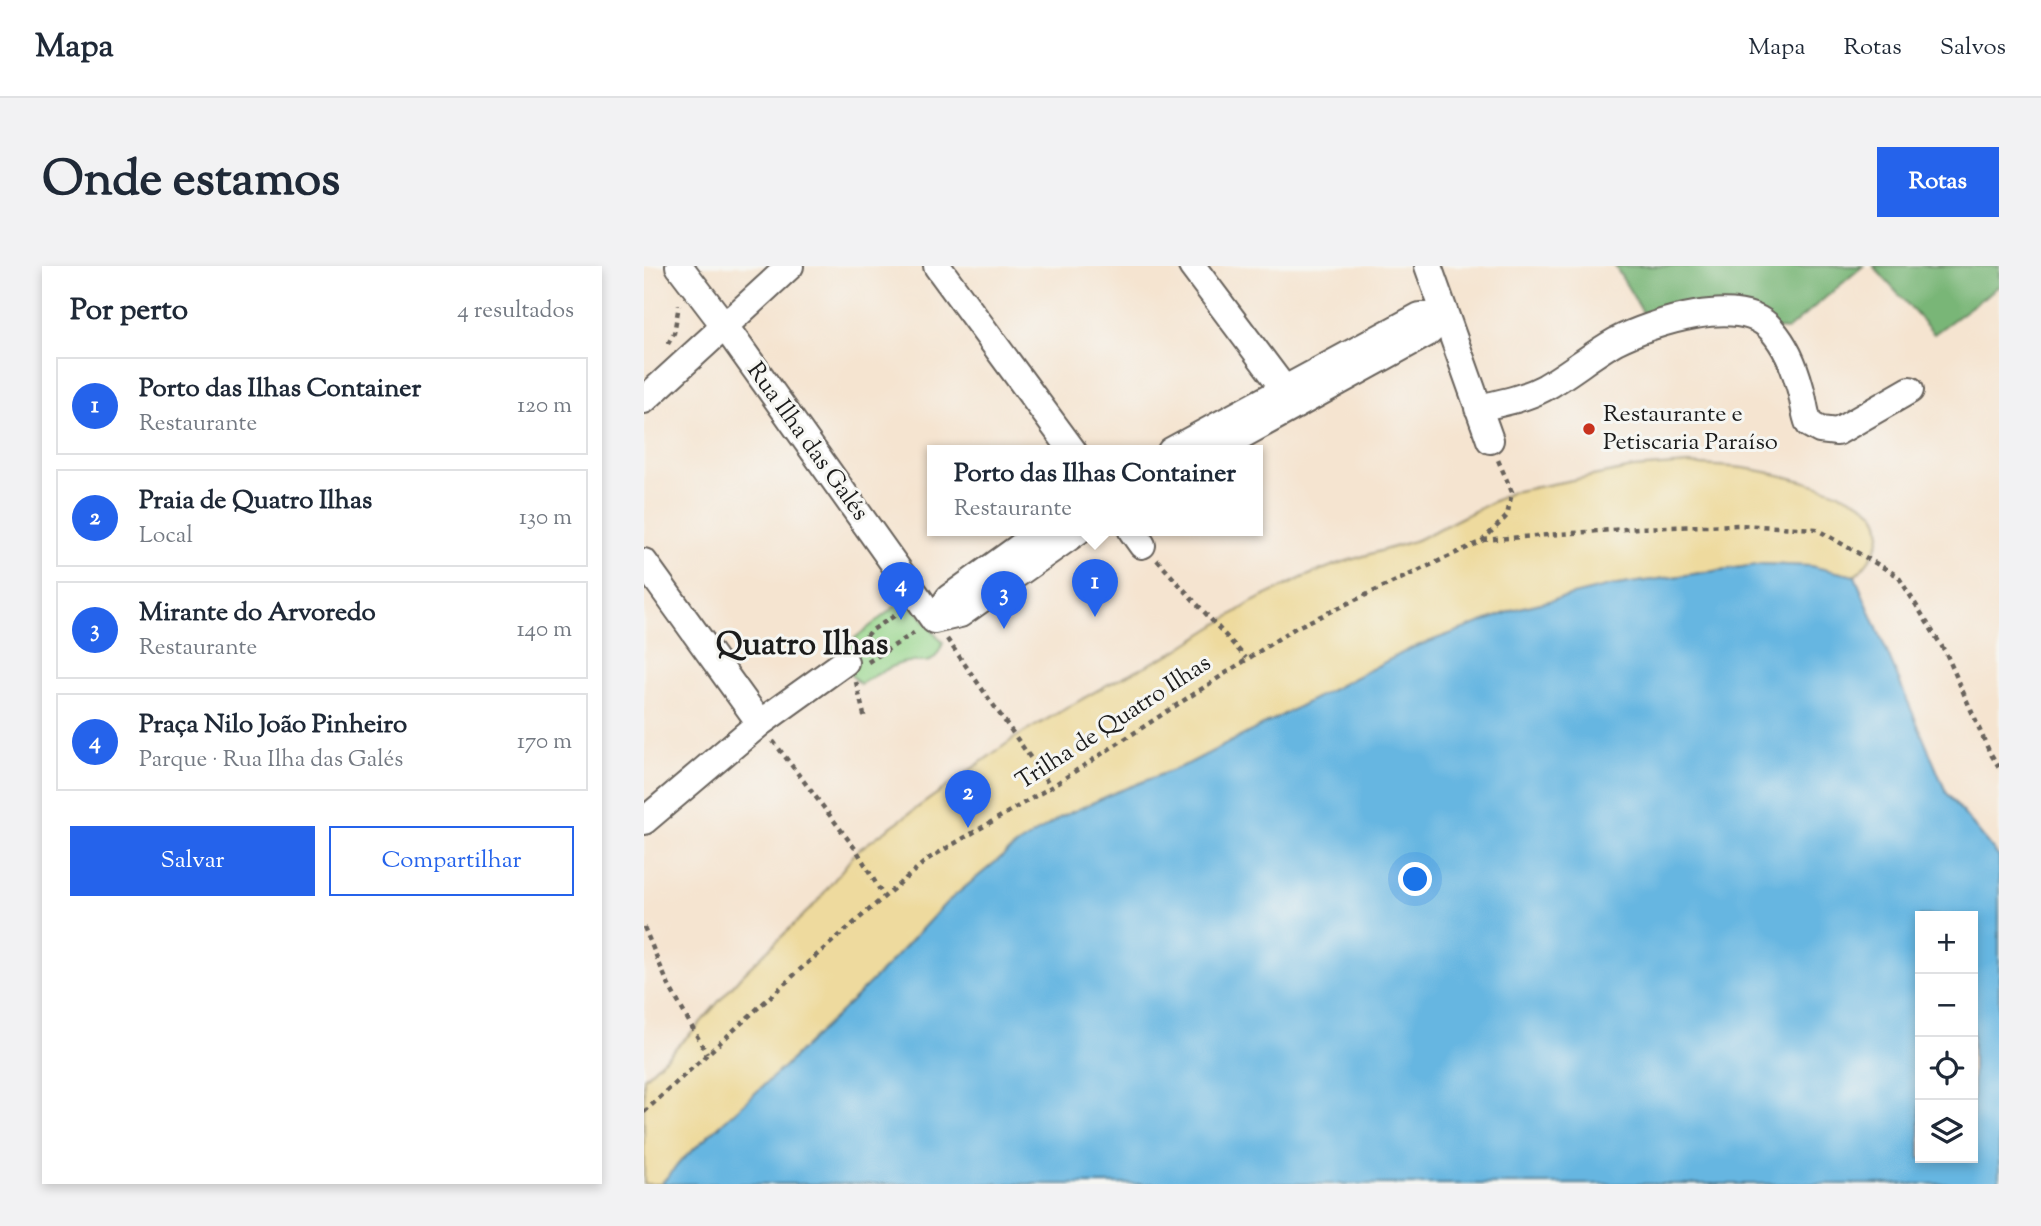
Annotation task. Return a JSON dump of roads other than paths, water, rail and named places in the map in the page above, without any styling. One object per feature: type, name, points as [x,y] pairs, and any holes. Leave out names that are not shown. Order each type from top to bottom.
[{"type":"street","name":"Rua Ilha das Galés","points":[[679,266],[927,610]]},
{"type":"street","points":[[644,400],[790,266]]},
{"type":"street","points":[[937,266],[1069,445]]},
{"type":"street","points":[[1192,266],[1290,397]]},
{"type":"street","points":[[1428,266],[1490,440]]},
{"type":"street","points":[[1478,408],[1516,400],[1536,392],[1615,342],[1649,326],[1689,316],[1728,313],[1750,316],[1771,328],[1795,370],[1809,424],[1820,430],[1837,432],[1910,390]]},
{"type":"street","points":[[1184,445],[1429,332],[1446,316]]},
{"type":"street","points":[[1222,445],[1290,397]]},
{"type":"street","points":[[927,610],[949,598],[1035,536]]},
{"type":"street","points":[[927,610],[960,614],[1071,536]]},
{"type":"street","points":[[644,562],[760,723]]},
{"type":"street","points":[[644,821],[760,723],[845,662]]},
{"type":"water","points":[[1763,564],[1810,566],[1855,576],[1946,792],[1999,857],[1999,1184],[661,1184],[681,1161],[786,1065],[887,966],[946,903],[1010,850],[1061,817],[1188,764],[1412,648],[1520,608],[1610,586]]},
{"type":"place","name":"Restaurante e Petiscaria Paraíso","points":[[1589,429]]},
{"type":"place","name":"Porto das Ilhas Container","points":[[1095,617]]},
{"type":"place","name":"Praça Nilo João Pinheiro","points":[[901,620]]},
{"type":"place","name":"Mirante do Arvoredo","points":[[1004,629]]},
{"type":"place","name":"Praia de Quatro Ilhas","points":[[968,828]]},
{"type":"district","name":"Quatro Ilhas","points":[[802,646]]}]
